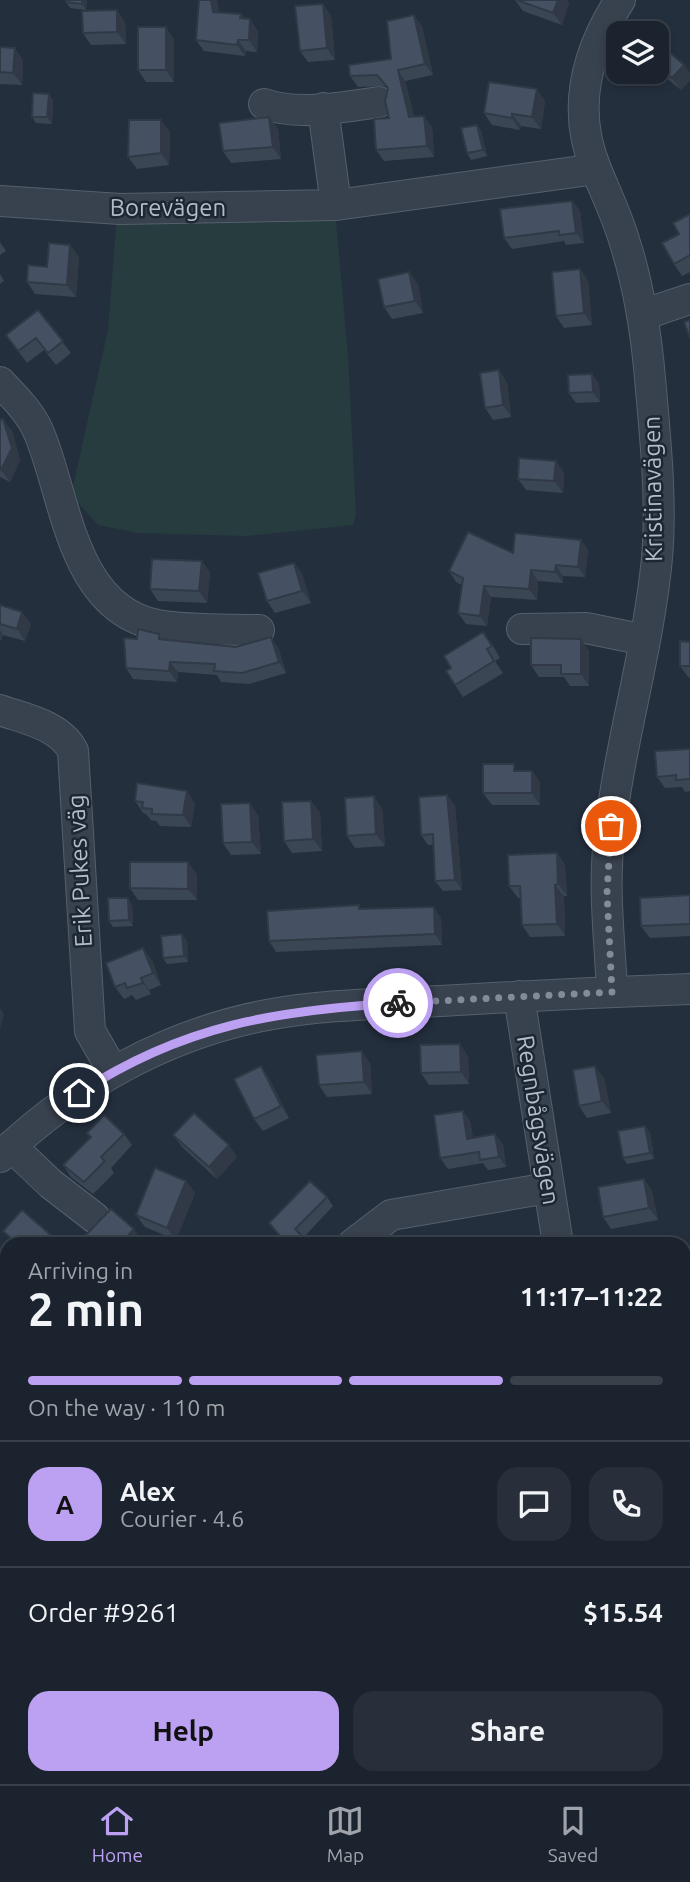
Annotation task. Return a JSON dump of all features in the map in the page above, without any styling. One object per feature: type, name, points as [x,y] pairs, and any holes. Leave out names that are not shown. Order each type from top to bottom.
[{"type":"street","name":"Kristinavägen","points":[[612,992],[608,841],[645,640],[657,557],[658,499],[642,315],[625,241],[596,169],[582,121],[584,80],[590,54],[620,0]]},
{"type":"street","points":[[264,104],[286,108],[323,108],[379,102]]},
{"type":"street","points":[[323,108],[336,205]]},
{"type":"street","name":"Borevägen","points":[[0,201],[120,209],[336,205],[596,169]]},
{"type":"street","points":[[642,315],[690,299]]},
{"type":"street","points":[[0,382],[18,402],[39,433],[62,517],[92,578],[106,596],[136,617],[157,625],[259,630]]},
{"type":"street","points":[[522,629],[586,628],[645,640]]},
{"type":"street","name":"Erik Pukes väg","points":[[0,710],[55,731],[68,740],[73,751],[90,1031],[113,1070]]},
{"type":"street","points":[[95,1217],[6,1151],[60,1106],[113,1070],[199,1034],[268,1015],[341,1006],[690,989]]},
{"type":"street","name":"Regnbågsvägen","points":[[519,996],[557,1237]]},
{"type":"street","points":[[362,1237],[391,1214],[548,1188]]},
{"type":"green space","points":[[335,209],[348,356],[356,514],[353,525],[247,536],[138,533],[98,525],[71,495],[108,330],[117,215]]},
{"type":"building","points":[[82,0],[82,4],[66,2]]},
{"type":"building","points":[[199,0],[211,0],[213,12],[241,14],[240,18],[250,19],[249,40],[238,40],[237,45],[196,40]]},
{"type":"building","points":[[517,0],[558,0],[553,13]]},
{"type":"building","points":[[323,4],[327,48],[300,51],[295,6]]},
{"type":"building","points":[[117,10],[117,32],[83,33],[82,11]]},
{"type":"building","points":[[414,15],[425,64],[398,70],[409,117],[424,116],[427,146],[376,150],[374,119],[389,118],[385,101],[388,88],[377,75],[350,76],[349,65],[391,59],[387,21]]},
{"type":"building","points":[[138,27],[166,27],[166,70],[138,70]]},
{"type":"building","points":[[0,47],[15,48],[13,73],[0,72]]},
{"type":"building","points":[[669,52],[684,65],[672,78],[669,75]]},
{"type":"building","points":[[489,82],[537,89],[532,117],[512,114],[512,118],[484,113]]},
{"type":"building","points":[[33,93],[49,94],[47,117],[32,117]]},
{"type":"building","points":[[269,117],[273,147],[223,151],[219,123]]},
{"type":"building","points":[[129,120],[161,120],[161,153],[128,157]]},
{"type":"building","points":[[477,125],[483,150],[467,153],[461,128]]},
{"type":"building","points":[[572,201],[576,233],[559,235],[559,231],[504,238],[500,209]]},
{"type":"building","points":[[690,214],[690,255],[674,264],[662,243],[679,234],[673,223]]},
{"type":"building","points":[[49,243],[70,245],[67,285],[27,282],[28,265],[47,267]]},
{"type":"building","points":[[580,269],[584,313],[556,316],[552,272]]},
{"type":"building","points":[[409,272],[415,301],[384,307],[378,279]]},
{"type":"building","points":[[38,310],[63,341],[48,353],[36,338],[18,351],[6,335]]},
{"type":"building","points":[[690,320],[690,338],[684,322]]},
{"type":"building","points":[[499,370],[503,405],[485,408],[480,373]]},
{"type":"building","points":[[592,374],[593,392],[569,393],[568,375]]},
{"type":"building","points":[[3,419],[12,448],[0,470],[0,420]]},
{"type":"building","points":[[519,458],[556,461],[554,481],[518,479]]},
{"type":"building","points":[[468,532],[513,553],[515,533],[581,540],[578,567],[556,565],[555,572],[531,570],[529,589],[484,586],[480,616],[458,613],[463,578],[449,571]]},
{"type":"building","points":[[152,559],[202,561],[199,591],[150,589]]},
{"type":"building","points":[[294,563],[302,591],[267,601],[258,573]]},
{"type":"building","points":[[0,605],[22,612],[17,629],[0,624]]},
{"type":"building","points":[[138,629],[159,634],[159,639],[236,647],[271,637],[279,662],[242,673],[214,671],[215,664],[170,662],[169,671],[126,668],[124,638],[137,639]]},
{"type":"building","points":[[483,632],[492,646],[487,649],[494,661],[455,685],[446,671],[451,668],[444,656]]},
{"type":"building","points":[[531,638],[581,639],[581,674],[561,674],[561,665],[531,665]]},
{"type":"building","points":[[680,641],[690,642],[690,666],[680,666]]},
{"type":"building","points":[[690,749],[690,779],[676,780],[676,775],[657,777],[655,751]]},
{"type":"building","points":[[483,764],[514,764],[514,771],[532,771],[532,793],[483,793]]},
{"type":"building","points":[[137,783],[187,791],[183,815],[152,814],[152,809],[142,808],[143,802],[135,801]]},
{"type":"building","points":[[447,795],[455,880],[435,881],[433,834],[421,835],[419,797]]},
{"type":"building","points":[[374,796],[376,834],[347,836],[345,798]]},
{"type":"building","points":[[311,801],[313,839],[284,841],[282,802]]},
{"type":"building","points":[[250,803],[252,842],[223,843],[221,804]]},
{"type":"building","points":[[557,853],[557,924],[522,925],[520,886],[509,886],[508,855]]},
{"type":"building","points":[[130,862],[188,862],[188,889],[130,888]]},
{"type":"building","points":[[690,895],[690,924],[641,926],[640,898]]},
{"type":"building","points":[[108,898],[128,898],[129,920],[109,921]]},
{"type":"building","points":[[359,905],[359,909],[434,907],[435,934],[269,941],[267,911]]},
{"type":"building","points":[[182,934],[184,956],[163,958],[161,936]]},
{"type":"building","points":[[143,948],[153,973],[141,978],[143,983],[127,988],[125,983],[115,987],[106,963]]},
{"type":"building","points":[[460,1044],[461,1072],[421,1073],[420,1045]]},
{"type":"building","points":[[362,1051],[364,1082],[319,1085],[316,1055]]},
{"type":"building","points":[[261,1066],[281,1106],[254,1119],[234,1079]]},
{"type":"building","points":[[595,1066],[602,1101],[579,1106],[573,1070]]},
{"type":"building","points":[[463,1111],[467,1139],[495,1134],[499,1157],[480,1160],[479,1152],[440,1158],[434,1115]]},
{"type":"building","points":[[194,1113],[229,1145],[209,1167],[173,1135]]},
{"type":"building","points":[[104,1115],[124,1134],[101,1157],[105,1161],[84,1182],[63,1165],[91,1137],[87,1133]]},
{"type":"building","points":[[645,1126],[650,1153],[623,1158],[618,1131]]},
{"type":"building","points":[[155,1168],[186,1181],[167,1228],[136,1215]]},
{"type":"building","points":[[644,1179],[649,1208],[603,1217],[598,1187]]},
{"type":"building","points":[[310,1181],[327,1197],[295,1229],[303,1237],[281,1237],[269,1223]]},
{"type":"building","points":[[111,1209],[134,1229],[127,1237],[84,1237]]},
{"type":"building","points":[[22,1210],[53,1237],[10,1237],[3,1231]]},
{"type":"way so far","points":[[398,1003],[612,992],[607,893],[608,841],[611,826]]},
{"type":"route","points":[[79,1093],[113,1070],[142,1057],[199,1034],[242,1021],[341,1006],[398,1003]]}]
